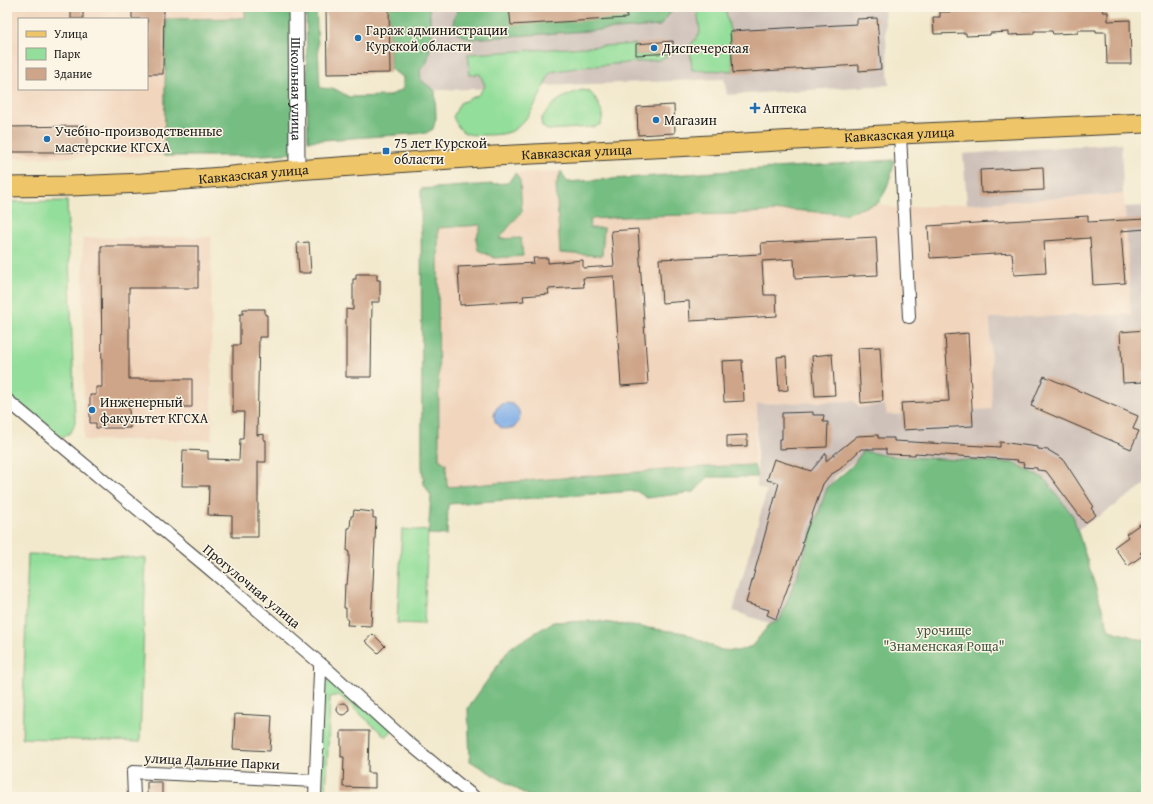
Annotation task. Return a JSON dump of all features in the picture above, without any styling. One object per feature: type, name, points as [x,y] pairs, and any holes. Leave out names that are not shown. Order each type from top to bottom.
[{"type":"main road","name":"Кавказская улица","points":[[7,187],[142,183],[297,170],[502,156],[900,134],[1146,123]]},
{"type":"street","name":"Школьная улица","points":[[296,7],[297,170]]},
{"type":"street","points":[[900,134],[909,317]]},
{"type":"street","name":"Прогулочная улица","points":[[7,400],[206,566],[320,664],[404,739],[474,797]]},
{"type":"street","points":[[315,797],[320,664]]},
{"type":"street","name":"улица Дальние Парки","points":[[134,797],[133,772],[315,781]]},
{"type":"shaded area","points":[[7,7],[245,7],[245,18],[166,20],[164,156],[7,158]]},
{"type":"shaded area","points":[[412,7],[884,7],[889,85],[727,95],[724,79],[417,91]]},
{"type":"shaded area","points":[[1121,143],[1123,194],[967,204],[963,154]]},
{"type":"shaded area","points":[[561,171],[567,182],[641,216],[734,214],[791,210],[845,214],[878,203],[895,208],[1123,194],[1132,315],[990,318],[992,409],[887,415],[885,405],[859,407],[757,404],[754,465],[703,467],[447,487],[446,464],[439,460],[438,228],[481,225],[515,173]]},
{"type":"shaded area","points":[[1146,206],[1146,484],[1075,531],[862,455],[835,477],[780,627],[733,611],[767,491],[757,487],[757,404],[854,401],[859,407],[885,405],[887,415],[992,409],[990,318],[1131,314],[1125,207]]},
{"type":"shaded area","points":[[211,237],[212,440],[84,440],[83,238]]},
{"type":"green space","points":[[245,7],[297,7],[297,153],[245,156],[164,156],[166,19],[245,18]]},
{"type":"green space","points":[[306,7],[316,7],[320,88],[335,89],[349,97],[389,96],[403,89],[403,77],[390,69],[389,7],[429,7],[432,38],[427,62],[420,70],[421,80],[435,91],[436,118],[433,129],[426,133],[308,141]]},
{"type":"green space","points":[[461,7],[634,7],[636,11],[637,7],[669,7],[670,13],[660,26],[470,39],[457,33],[454,26],[454,17]]},
{"type":"green space","points":[[697,7],[725,7],[730,31],[733,71],[692,70],[690,46],[700,33]]},
{"type":"green space","points":[[636,44],[636,55],[673,53],[659,60],[583,67],[550,72],[530,113],[519,126],[509,132],[488,135],[466,134],[458,127],[453,117],[460,103],[478,95],[485,86],[480,74],[470,75],[468,54]]},
{"type":"green space","points":[[582,90],[589,91],[596,99],[603,114],[601,124],[594,127],[547,130],[542,126],[541,120],[558,100]]},
{"type":"green space","points":[[894,160],[886,190],[878,203],[845,214],[791,210],[734,214],[641,216],[591,219],[589,228],[604,228],[602,256],[560,253],[556,185],[561,171],[567,182]]},
{"type":"green space","points":[[515,173],[520,180],[522,211],[499,239],[521,238],[523,256],[495,258],[478,250],[476,239],[481,225],[438,228],[439,459],[446,464],[447,487],[703,467],[754,465],[757,477],[708,477],[694,492],[647,498],[636,491],[448,504],[447,535],[428,534],[431,496],[424,484],[422,467],[421,189],[508,183]]},
{"type":"green space","points":[[67,201],[75,422],[70,433],[59,437],[7,396],[7,202]]},
{"type":"green space","name":"урочище \"Знаменская Роща\"","points":[[863,451],[888,456],[1014,463],[1045,479],[1073,516],[1109,630],[1146,641],[1146,797],[530,797],[470,761],[468,708],[510,648],[553,622],[595,621],[685,633],[721,650],[738,651],[752,646],[769,625],[780,620],[827,488],[852,466]]},
{"type":"green space","points":[[402,529],[428,531],[424,624],[397,623]]},
{"type":"green space","points":[[28,554],[146,558],[140,742],[22,738]]},
{"type":"green space","points":[[320,672],[395,727],[386,737],[339,695],[330,697],[326,796],[343,797],[315,797]]},
{"type":"water","points":[[507,403],[516,407],[520,416],[516,425],[507,429],[498,425],[494,416],[498,407]]},
{"type":"building","points":[[71,7],[83,7],[83,18],[71,18]]},
{"type":"building","points":[[132,7],[164,7],[163,74],[148,74],[148,18],[132,18]]},
{"type":"building","name":"Гараж администрации Курской области","points":[[326,7],[389,7],[390,73],[327,74]]},
{"type":"building","points":[[509,7],[626,7],[627,18],[511,25]]},
{"type":"building","points":[[1102,8],[1103,12],[1108,12],[1108,21],[1130,20],[1131,64],[1107,64],[1106,32],[1096,32],[1096,30],[1078,30],[1078,33],[1053,34],[1052,31],[1034,31],[1034,34],[1009,35],[1009,32],[990,33],[990,35],[966,36],[966,33],[934,34],[933,17],[940,17],[940,12]]},
{"type":"building","points":[[877,18],[881,69],[859,71],[859,65],[733,73],[730,31],[857,24],[857,19]]},
{"type":"building","name":"Диспечерская","points":[[673,41],[673,53],[636,55],[636,44]]},
{"type":"building","name":"Магазин","points":[[674,105],[675,133],[638,135],[637,107]]},
{"type":"building","name":"Учебно-производственные мастерские КГСХА","points":[[87,126],[87,152],[7,152],[7,127]]},
{"type":"building","points":[[1043,167],[1044,190],[981,193],[980,170]]},
{"type":"building","points":[[1088,216],[1088,222],[1146,219],[1146,229],[1121,231],[1125,283],[1093,285],[1090,238],[1044,241],[1046,273],[1014,275],[1012,253],[930,258],[928,226]]},
{"type":"building","points":[[638,229],[648,384],[621,386],[614,276],[583,278],[584,287],[548,289],[549,294],[523,296],[524,301],[460,305],[458,267],[534,263],[533,258],[548,258],[548,263],[583,260],[583,268],[614,266],[611,231]]},
{"type":"building","points":[[876,237],[878,275],[795,279],[794,259],[762,261],[764,295],[776,295],[777,316],[690,321],[689,301],[662,303],[659,259],[762,254],[761,243]]},
{"type":"building","points":[[309,242],[311,273],[299,273],[297,243]]},
{"type":"building","points":[[101,246],[198,246],[198,288],[129,288],[129,379],[192,379],[192,407],[129,407],[130,428],[96,428],[96,423],[90,423],[90,395],[96,395],[96,387],[102,387]]},
{"type":"building","points":[[356,274],[377,274],[377,280],[380,280],[380,302],[372,302],[371,377],[346,377],[346,309],[353,310],[353,279],[356,279]]},
{"type":"building","points":[[243,309],[265,309],[265,315],[267,315],[267,337],[259,337],[257,435],[264,434],[264,440],[266,440],[266,462],[258,462],[258,537],[232,537],[232,516],[208,515],[209,486],[182,486],[183,450],[208,451],[208,459],[239,460],[240,439],[243,439],[244,412],[233,412],[233,345],[240,345],[240,314],[243,314]]},
{"type":"building","points":[[1146,330],[1146,371],[1142,371],[1143,382],[1123,383],[1120,332]]},
{"type":"building","points":[[968,333],[973,426],[903,430],[901,403],[949,401],[945,335]]},
{"type":"building","points":[[880,347],[883,401],[861,403],[858,348]]},
{"type":"building","points":[[832,354],[835,395],[815,396],[812,356]]},
{"type":"building","points":[[786,356],[788,390],[779,391],[777,357]]},
{"type":"building","points":[[742,360],[744,401],[724,402],[722,361]]},
{"type":"building","points":[[1044,376],[1138,416],[1133,429],[1139,431],[1131,449],[1031,406]]},
{"type":"building","points":[[813,412],[813,415],[824,415],[823,422],[828,422],[827,447],[779,449],[779,439],[782,439],[782,413]]},
{"type":"building","points":[[747,435],[747,446],[727,447],[727,436]]},
{"type":"building","points":[[878,435],[878,438],[894,438],[894,441],[1000,447],[1000,442],[1038,447],[1038,449],[1048,450],[1063,459],[1094,507],[1091,508],[1096,515],[1085,523],[1046,471],[1037,470],[1037,468],[1023,467],[1024,463],[1017,462],[1018,460],[915,453],[915,455],[886,454],[886,449],[861,449],[840,469],[830,475],[823,484],[802,543],[804,544],[776,619],[767,615],[769,610],[746,603],[779,483],[767,480],[774,459],[811,471],[826,453],[826,461],[857,436]]},
{"type":"building","points":[[354,510],[373,512],[373,518],[376,518],[371,626],[347,625],[348,619],[346,619],[346,608],[344,608],[345,584],[347,584],[349,563],[349,552],[347,551],[348,528],[350,528],[351,516],[353,516]]},
{"type":"building","points":[[1146,520],[1146,548],[1140,553],[1143,555],[1128,566],[1114,547],[1128,537],[1126,534]]},
{"type":"building","points":[[373,634],[385,646],[378,653],[365,641]]},
{"type":"building","points":[[343,703],[347,705],[349,709],[347,713],[343,715],[339,713],[337,709],[339,705]]},
{"type":"building","points":[[235,714],[272,716],[270,751],[233,749]]},
{"type":"building","points":[[341,731],[369,731],[368,773],[375,773],[375,788],[343,787],[344,757],[341,757]]},
{"type":"building","points":[[147,782],[162,782],[162,797],[147,796]]},
{"type":"place","name":"Гараж администрации Курской области","points":[[358,38]]},
{"type":"place","name":"Диспечерская","points":[[654,48]]},
{"type":"place","name":"Аптека","points":[[755,108]]},
{"type":"place","name":"Магазин","points":[[656,120]]},
{"type":"place","name":"Учебно-производственные мастерские КГСХА","points":[[47,139]]},
{"type":"place","name":"75 лет Курской области","points":[[386,151]]},
{"type":"place","name":"Инженерный факультет КГСХА","points":[[92,410]]}]
